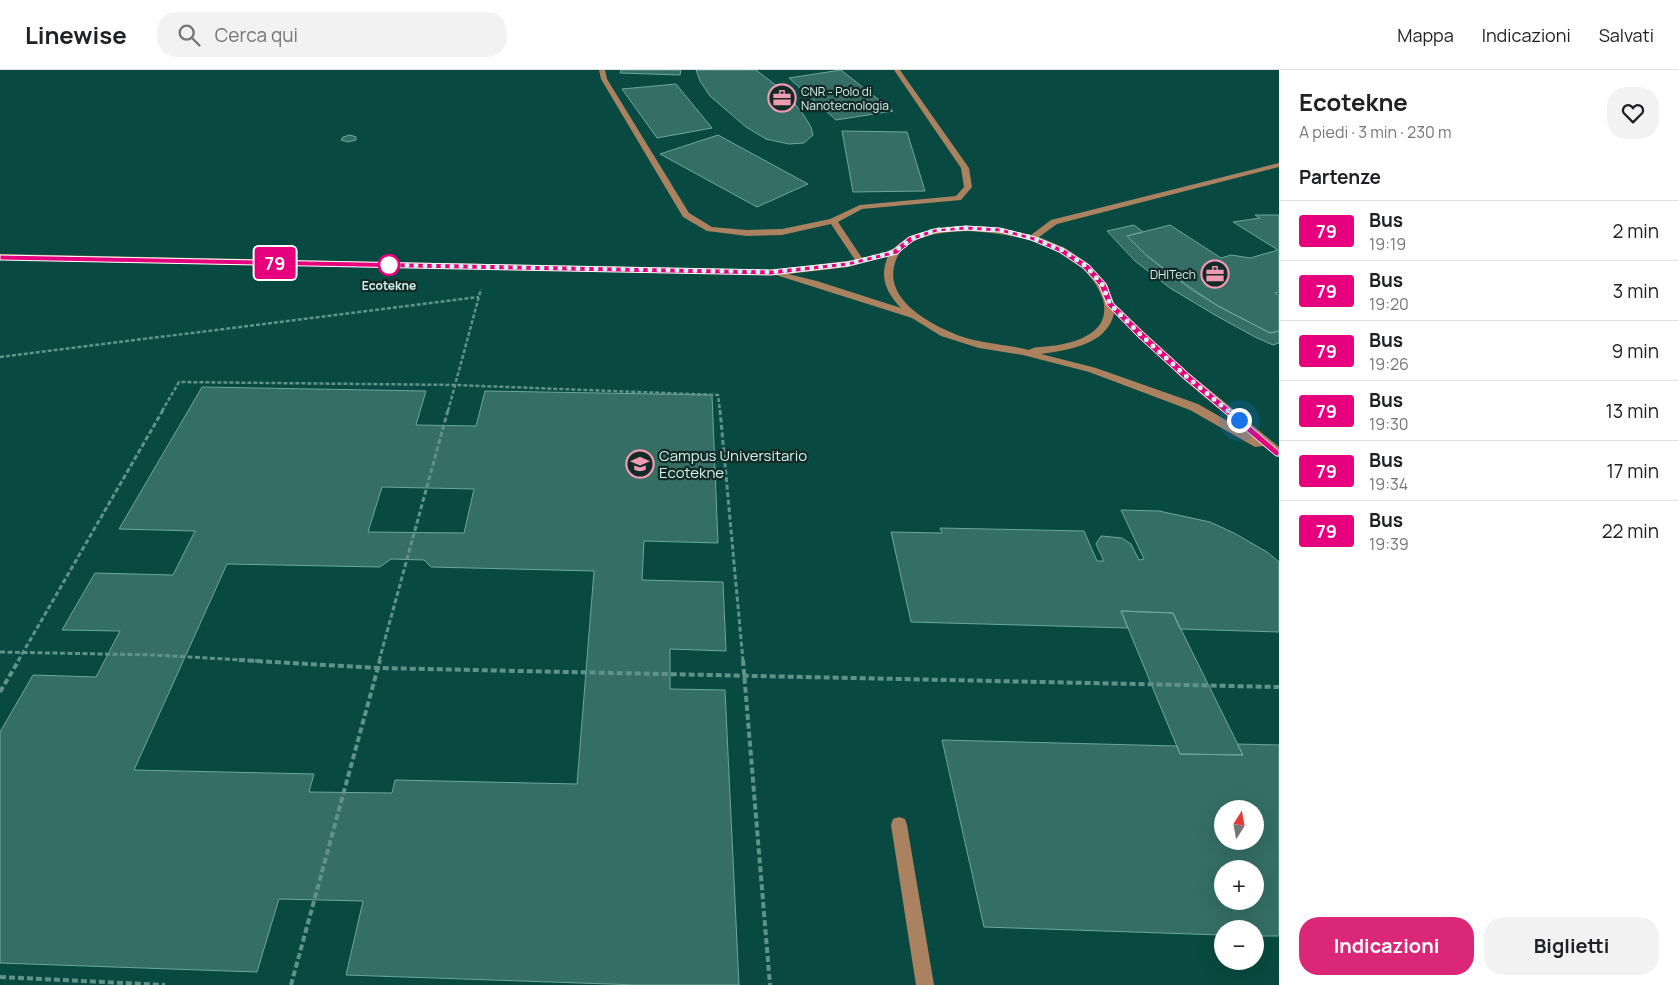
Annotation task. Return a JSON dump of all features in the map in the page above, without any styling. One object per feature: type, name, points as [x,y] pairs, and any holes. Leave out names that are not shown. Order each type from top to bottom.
[{"type":"lane","points":[[602,70],[604,78],[686,215],[710,229],[747,233],[804,228],[834,221],[860,207],[958,198],[968,187],[965,168],[896,70]]},
{"type":"lane","points":[[1033,238],[1054,222],[1279,165]]},
{"type":"lane","points":[[834,221],[860,261]]},
{"type":"lane","points":[[0,258],[771,272],[860,261],[894,252],[911,239],[936,230],[966,228],[1000,230],[1033,238],[1062,250],[1086,266],[1102,284],[1110,304],[1185,375],[1279,455]]},
{"type":"lane","points":[[894,252],[888,266],[888,282],[898,300],[915,316]]},
{"type":"lane","points":[[771,272],[814,283],[915,316],[946,334],[983,346],[1023,352],[1092,370],[1194,407],[1279,455]]},
{"type":"lane","points":[[1023,352],[1060,349],[1089,339],[1106,323],[1110,304]]},
{"type":"lane","points":[[899,825],[924,985]]},
{"type":"path","points":[[291,985],[487,267]]},
{"type":"path","points":[[0,357],[479,297]]},
{"type":"path","points":[[0,692],[179,382],[455,385],[718,395],[736,574],[770,985]]},
{"type":"path","points":[[0,652],[154,655],[378,668],[1279,688]]},
{"type":"path","points":[[0,977],[165,985]]},
{"type":"building","points":[[621,70],[681,70],[680,75],[620,73]]},
{"type":"building","points":[[696,70],[756,70],[786,93],[803,114],[811,127],[813,135],[804,143],[789,144],[766,139],[746,127],[710,96],[700,81]]},
{"type":"building","points":[[841,70],[893,111],[836,120],[789,78]]},
{"type":"building","points":[[676,84],[712,128],[657,138],[622,89]]},
{"type":"building","points":[[842,131],[907,132],[925,191],[853,192]]},
{"type":"building","points":[[350,135],[356,137],[356,140],[348,142],[341,140],[343,137]]},
{"type":"building","points":[[718,135],[808,184],[757,207],[660,154]]},
{"type":"building","points":[[1255,215],[1279,215],[1279,292],[1275,293],[1279,295],[1279,331],[1270,333],[1192,290],[1146,255],[1127,236],[1170,225],[1221,258],[1231,255],[1250,258],[1278,250],[1233,222],[1260,218]]},
{"type":"building","points":[[1134,225],[1143,232],[1127,236],[1146,255],[1218,306],[1270,333],[1279,331],[1279,343],[1273,345],[1255,337],[1170,288],[1135,261],[1107,231]]},
{"type":"building","points":[[202,387],[426,391],[416,425],[476,426],[485,391],[712,395],[718,543],[644,541],[642,580],[723,582],[726,651],[670,649],[670,689],[725,690],[739,985],[638,985],[346,975],[363,901],[279,899],[257,972],[0,963],[0,732],[33,675],[96,677],[120,631],[62,630],[95,573],[173,575],[195,531],[119,529]],"holes":[[[382,487],[474,489],[464,533],[368,532]],[[391,559],[424,560],[431,567],[594,571],[577,784],[395,780],[392,793],[309,792],[314,774],[134,770],[227,564],[380,567]]]},
{"type":"building","points":[[1121,510],[1159,511],[1210,522],[1267,552],[1279,562],[1279,632],[1180,629],[1173,613],[1121,611],[1128,628],[911,622],[891,532],[942,533],[940,528],[1084,531],[1097,561],[1104,561],[1096,544],[1101,536],[1122,538],[1131,544],[1139,560],[1144,559]]},
{"type":"building","points":[[1121,611],[1173,613],[1243,755],[1180,754]]},
{"type":"building","points":[[942,740],[1177,746],[1180,754],[1243,755],[1237,744],[1279,745],[1279,936],[1264,936],[1264,920],[1214,920],[1214,935],[984,927]]},
{"type":"bus line","name":"79","points":[[0,258],[771,272],[848,264],[894,252],[911,239],[936,230],[966,228],[1000,230],[1033,238],[1062,250],[1086,266],[1102,284],[1110,304],[1141,335],[1185,375],[1279,454]]},
{"type":"place","name":"CNR - Polo di Nanotecnologia","points":[[782,98]]},
{"type":"place","name":"Ecotekne","points":[[389,265]]},
{"type":"place","name":"DHITech","points":[[1215,274]]},
{"type":"place","name":"Campus Universitario Ecotekne","points":[[640,464]]},
{"type":"route","points":[[389,265],[771,272],[848,264],[894,252],[911,239],[936,230],[966,228],[1000,230],[1033,238],[1062,250],[1086,266],[1102,284],[1110,304],[1185,375],[1239,420]]}]
